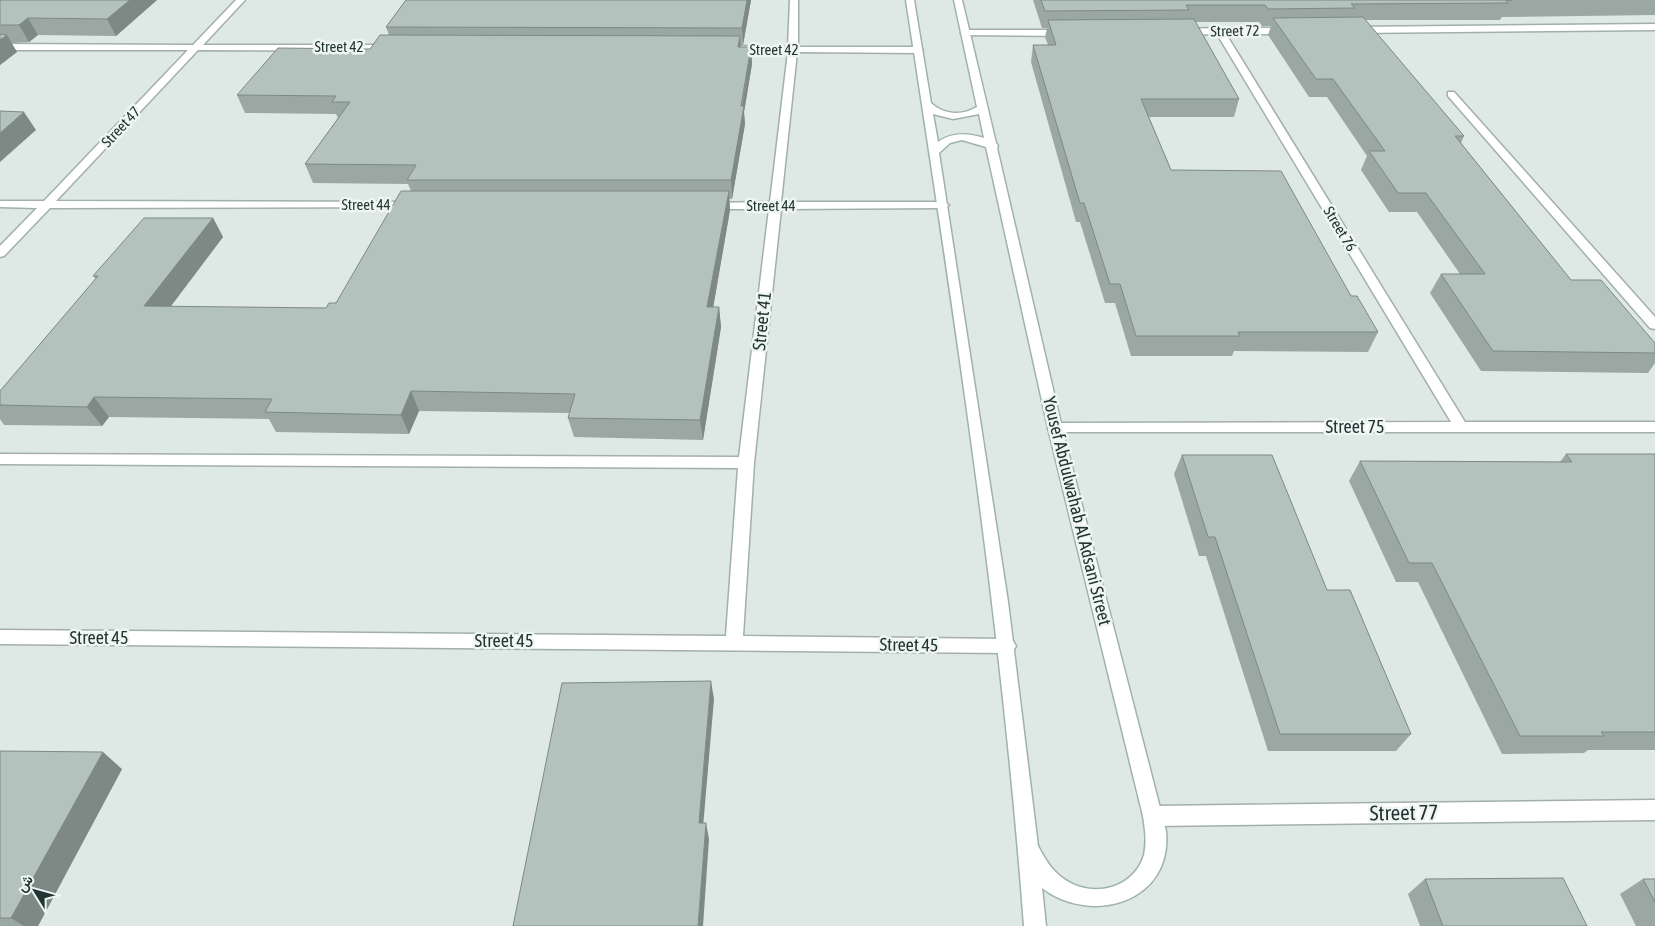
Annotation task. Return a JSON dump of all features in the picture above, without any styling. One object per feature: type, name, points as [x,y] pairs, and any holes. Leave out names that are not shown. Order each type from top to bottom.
[{"type":"street","name":"Street 47","points":[[0,253],[241,0]]},
{"type":"street","name":"Street 41","points":[[734,642],[746,463],[793,50],[794,0]]},
{"type":"street","name":"Yousef Abdulwahab Al Adsani Street","points":[[910,0],[935,151],[1007,646],[1029,849],[1035,926]]},
{"type":"street","name":"Yousef Abdulwahab Al Adsani Street","points":[[958,0],[993,146],[1056,428],[1153,816],[1156,839],[1154,857],[1145,875],[1131,891],[1118,898],[1099,901],[1067,893],[1046,878],[1029,849]]},
{"type":"street","points":[[1348,30],[1655,27]]},
{"type":"street","name":"Street 72","points":[[1170,32],[1298,30]]},
{"type":"street","name":"Street 76","points":[[1219,31],[1461,427]]},
{"type":"street","points":[[966,33],[1073,32]]},
{"type":"street","name":"Street 42","points":[[0,47],[396,48]]},
{"type":"street","name":"Street 42","points":[[723,49],[918,50]]},
{"type":"street","points":[[1451,94],[1655,325]]},
{"type":"street","points":[[926,103],[936,112],[953,116],[965,116],[983,108]]},
{"type":"street","points":[[935,151],[939,144],[959,138],[978,139],[993,146]]},
{"type":"street","name":"Street 44","points":[[0,204],[426,205]]},
{"type":"street","name":"Street 44","points":[[695,206],[942,205]]},
{"type":"street","name":"Street 75","points":[[1056,428],[1655,427]]},
{"type":"street","points":[[0,460],[746,463]]},
{"type":"street","name":"Street 45","points":[[0,638],[734,642],[1007,646]]},
{"type":"street","name":"Street 77","points":[[1153,816],[1655,810]]},
{"type":"building","points":[[0,0],[130,0],[107,19],[28,18],[19,25],[0,25]]},
{"type":"building","points":[[406,0],[747,0],[742,28],[386,27]]},
{"type":"building","points":[[1041,0],[1505,0],[1508,3],[1351,4],[1355,8],[1268,9],[1265,5],[1186,5],[1189,10],[1045,11]]},
{"type":"building","points":[[1363,17],[1464,136],[1455,136],[1571,280],[1601,280],[1655,343],[1655,353],[1493,351],[1441,274],[1485,274],[1426,193],[1398,193],[1369,151],[1385,151],[1333,79],[1316,79],[1273,18]]},
{"type":"building","points":[[1194,19],[1239,99],[1141,99],[1171,170],[1281,171],[1351,296],[1357,296],[1378,332],[1238,332],[1240,336],[1136,336],[1120,284],[1110,284],[1084,203],[1080,203],[1033,45],[1056,45],[1048,20]]},
{"type":"building","points":[[0,34],[7,35],[0,40]]},
{"type":"building","points":[[380,35],[740,36],[738,47],[751,47],[741,106],[744,106],[731,180],[407,180],[416,165],[305,164],[350,102],[332,102],[336,96],[237,95],[278,48],[370,49]]},
{"type":"building","points":[[0,111],[24,112],[0,133]]},
{"type":"building","points":[[401,191],[729,191],[707,307],[719,307],[700,420],[568,418],[575,394],[411,391],[401,415],[265,412],[272,399],[94,397],[87,407],[0,405],[0,391],[98,276],[93,276],[144,218],[213,218],[144,306],[326,308],[329,303],[336,303]]},
{"type":"building","points":[[1566,454],[1655,454],[1655,732],[1601,732],[1604,736],[1520,736],[1432,563],[1409,563],[1360,461],[1572,462]]},
{"type":"building","points":[[1182,455],[1272,455],[1327,590],[1350,590],[1411,734],[1280,734],[1215,537],[1208,537]]},
{"type":"building","points":[[711,681],[699,823],[706,823],[698,926],[513,926],[562,683]]},
{"type":"building","points":[[0,751],[103,752],[11,918],[0,918]]},
{"type":"building","points":[[1563,878],[1587,926],[1443,926],[1425,879]]},
{"type":"building","points":[[1643,879],[1655,879],[1655,902]]}]
